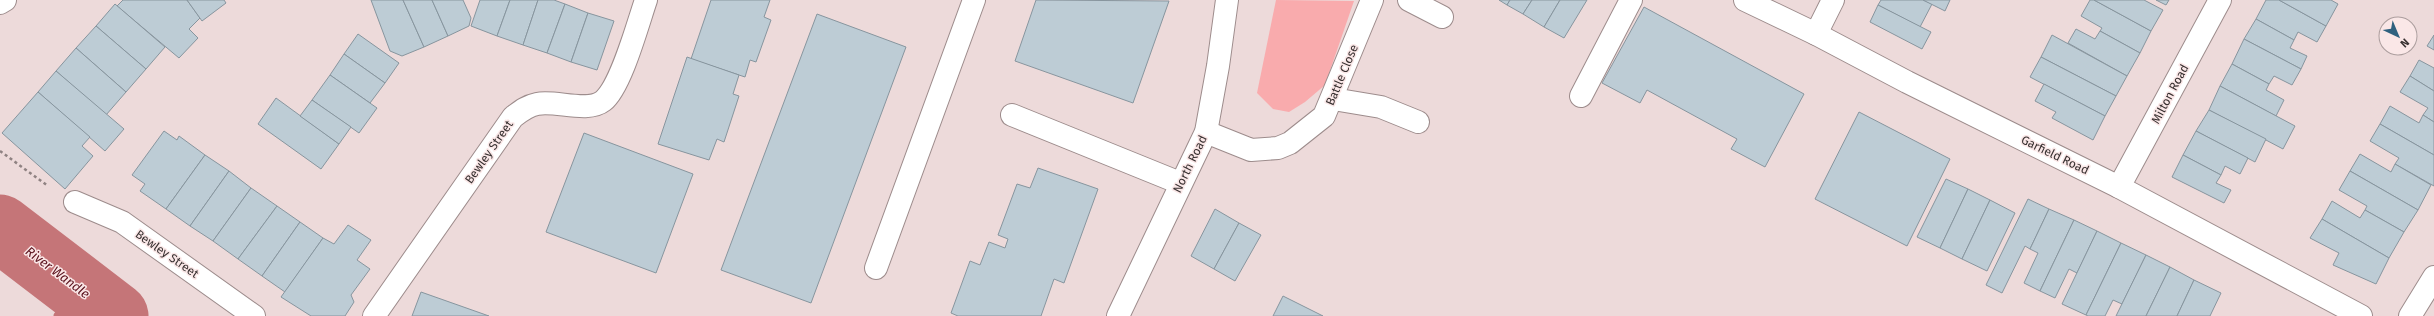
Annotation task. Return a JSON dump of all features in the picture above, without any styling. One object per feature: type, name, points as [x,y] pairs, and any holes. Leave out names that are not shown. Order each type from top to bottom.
[{"type":"street","points":[[0,4],[5,0]]},
{"type":"street","name":"Bewley Street","points":[[374,316],[513,117],[524,108],[538,103],[591,106],[603,102],[612,92],[646,0]]},
{"type":"street","points":[[876,268],[974,0]]},
{"type":"street","name":"North Road","points":[[1118,316],[1180,183],[1206,132],[1218,66],[1227,0]]},
{"type":"street","name":"Battle Close","points":[[1206,132],[1251,150],[1278,148],[1290,143],[1324,116],[1333,99],[1372,0]]},
{"type":"street","points":[[1409,0],[1442,18]]},
{"type":"street","points":[[1581,96],[1631,0]]},
{"type":"street","name":"Garfield Road","points":[[1745,0],[1816,34],[2119,188],[2361,316]]},
{"type":"street","points":[[1816,34],[1833,0]]},
{"type":"street","name":"Milton Road","points":[[2119,188],[2220,0]]},
{"type":"street","points":[[1333,99],[1381,106],[1418,122]]},
{"type":"street","points":[[1012,115],[1180,183]]},
{"type":"street","name":"Bewley Street","points":[[75,202],[122,222],[254,316]]},
{"type":"street","points":[[2410,316],[2434,277]]},
{"type":"path","points":[[0,151],[24,170],[75,202]]},
{"type":"shaded area","points":[[1276,0],[1354,1],[1325,85],[1305,102],[1289,112],[1273,109],[1257,93]]},
{"type":"building","points":[[123,0],[187,0],[200,18],[189,29],[198,38],[179,58],[117,6]]},
{"type":"building","points":[[187,0],[224,0],[226,3],[202,21]]},
{"type":"building","points":[[371,0],[403,0],[424,47],[402,56],[390,51]]},
{"type":"building","points":[[403,0],[432,0],[448,36],[424,47]]},
{"type":"building","points":[[432,0],[463,0],[471,18],[469,26],[448,36]]},
{"type":"building","points":[[480,0],[510,0],[497,36],[471,26]]},
{"type":"building","points":[[510,0],[538,0],[523,45],[497,36]]},
{"type":"building","points":[[538,0],[554,0],[565,4],[547,53],[523,45]]},
{"type":"building","points":[[711,0],[770,0],[764,17],[771,20],[756,62],[750,60],[745,77],[691,59]]},
{"type":"building","points":[[1036,0],[1169,1],[1133,103],[1015,61]]},
{"type":"building","points":[[1499,0],[1510,0],[1507,5]]},
{"type":"building","points":[[1510,0],[1532,0],[1523,14],[1507,5]]},
{"type":"building","points":[[1532,0],[1560,0],[1544,27],[1523,14]]},
{"type":"building","points":[[1560,0],[1587,0],[1564,38],[1544,27]]},
{"type":"building","points":[[1881,0],[1923,0],[1932,4],[1920,27],[1878,5]]},
{"type":"building","points":[[1923,0],[1950,0],[1945,11]]},
{"type":"building","points":[[2090,0],[2094,0],[2151,31],[2140,53],[2100,31],[2102,28],[2081,16]]},
{"type":"building","points":[[2094,0],[2144,0],[2163,10],[2151,31]]},
{"type":"building","points":[[2156,0],[2169,0],[2166,5]]},
{"type":"building","points":[[2266,0],[2279,0],[2326,26],[2317,42],[2298,32],[2294,40],[2256,19]]},
{"type":"building","points":[[2279,0],[2331,0],[2338,4],[2326,26]]},
{"type":"building","points":[[115,4],[165,47],[146,69],[96,26]]},
{"type":"building","points":[[565,4],[588,13],[571,62],[547,53]]},
{"type":"building","points":[[1878,5],[1931,32],[1922,49],[1870,22]]},
{"type":"building","points":[[1644,7],[1804,94],[1765,167],[1731,149],[1737,139],[1647,90],[1640,103],[1602,83]]},
{"type":"building","points":[[588,13],[614,21],[597,70],[571,62]]},
{"type":"building","points":[[817,14],[906,47],[811,303],[721,270]]},
{"type":"building","points":[[2256,19],[2294,40],[2290,48],[2307,56],[2301,69],[2244,39]]},
{"type":"building","points":[[96,26],[146,69],[126,92],[76,48]]},
{"type":"building","points":[[2076,29],[2095,39],[2100,31],[2140,53],[2127,76],[2068,43]]},
{"type":"building","points":[[358,34],[399,63],[385,83],[344,54]]},
{"type":"building","points":[[2052,35],[2127,76],[2116,96],[2041,57]]},
{"type":"building","points":[[2434,35],[2434,50],[2427,46]]},
{"type":"building","points":[[2244,39],[2301,69],[2292,85],[2274,76],[2269,84],[2232,64]]},
{"type":"building","points":[[76,48],[126,92],[106,115],[56,71]]},
{"type":"building","points":[[344,54],[385,83],[370,103],[330,75]]},
{"type":"building","points":[[687,57],[739,75],[733,94],[739,96],[724,142],[717,139],[709,160],[658,144]]},
{"type":"building","points":[[2041,57],[2116,96],[2105,116],[2030,77]]},
{"type":"building","points":[[2419,60],[2434,68],[2434,91],[2410,76]]},
{"type":"building","points":[[2232,64],[2269,84],[2266,90],[2284,100],[2276,116],[2220,86]]},
{"type":"building","points":[[56,71],[124,129],[105,151],[38,92]]},
{"type":"building","points":[[330,75],[377,108],[359,133],[312,100]]},
{"type":"building","points":[[2410,76],[2434,91],[2434,122],[2423,115],[2428,108],[2400,92]]},
{"type":"building","points":[[2044,84],[2105,116],[2093,140],[2052,118],[2056,112],[2035,101]]},
{"type":"building","points":[[2220,86],[2295,126],[2283,149],[2209,110]]},
{"type":"building","points":[[38,92],[90,137],[82,146],[93,156],[65,189],[2,133]]},
{"type":"building","points":[[276,98],[339,144],[321,169],[258,124]]},
{"type":"building","points":[[312,100],[351,127],[339,144],[300,116]]},
{"type":"building","points":[[2390,106],[2419,123],[2423,115],[2434,122],[2434,155],[2380,124]]},
{"type":"building","points":[[2209,110],[2266,139],[2255,162],[2196,131]]},
{"type":"building","points":[[1859,112],[1950,159],[1907,246],[1815,199]]},
{"type":"building","points":[[2380,124],[2434,155],[2434,186],[2395,164],[2399,158],[2370,141]]},
{"type":"building","points":[[164,131],[177,140],[179,136],[205,155],[166,209],[140,191],[145,184],[132,175]]},
{"type":"building","points":[[2196,131],[2248,158],[2240,174],[2225,166],[2221,175],[2183,155]]},
{"type":"building","points":[[584,133],[693,174],[656,273],[546,232]]},
{"type":"building","points":[[2360,154],[2391,172],[2395,164],[2431,185],[2418,210],[2350,171]]},
{"type":"building","points":[[205,155],[229,171],[190,226],[166,209]]},
{"type":"building","points":[[2183,155],[2221,175],[2216,183],[2231,190],[2224,203],[2172,177]]},
{"type":"building","points":[[1038,168],[1098,189],[1064,283],[1054,279],[1041,316],[958,316],[951,313],[970,261],[980,265],[989,242],[1005,248],[1008,239],[998,235],[1017,184],[1030,188]]},
{"type":"building","points":[[229,171],[251,188],[213,241],[190,226]]},
{"type":"building","points":[[2350,171],[2418,210],[2404,232],[2365,210],[2367,206],[2339,190]]},
{"type":"building","points":[[1946,179],[1968,189],[1940,248],[1917,237]]},
{"type":"building","points":[[251,188],[277,206],[238,259],[213,241]]},
{"type":"building","points":[[1968,189],[1990,200],[1962,259],[1940,248]]},
{"type":"building","points":[[2028,199],[2049,209],[2030,249],[2025,246],[2002,293],[1986,285]]},
{"type":"building","points":[[1990,200],[2015,213],[1987,271],[1962,259]]},
{"type":"building","points":[[2332,201],[2360,218],[2365,210],[2404,232],[2389,258],[2322,219]]},
{"type":"building","points":[[277,206],[300,222],[262,276],[238,259]]},
{"type":"building","points":[[1215,209],[1239,223],[1214,269],[1191,256]]},
{"type":"building","points":[[2049,209],[2074,220],[2040,291],[2024,283],[2038,253],[2030,249]]},
{"type":"building","points":[[2322,219],[2389,258],[2376,284],[2333,265],[2339,253],[2310,238]]},
{"type":"building","points":[[2074,220],[2097,231],[2077,273],[2069,269],[2055,298],[2040,291]]},
{"type":"building","points":[[300,222],[323,238],[285,292],[262,276]]},
{"type":"building","points":[[1239,223],[1261,235],[1235,281],[1214,269]]},
{"type":"building","points":[[348,225],[371,240],[357,260],[370,269],[351,295],[354,302],[345,316],[311,316],[281,297],[323,238],[334,244]]},
{"type":"building","points":[[2097,231],[2121,243],[2086,315],[2062,304]]},
{"type":"building","points":[[2121,243],[2146,255],[2122,304],[2113,300],[2105,316],[2088,316],[2086,315]]},
{"type":"building","points":[[2146,255],[2170,267],[2146,316],[2116,316]]},
{"type":"building","points":[[2170,267],[2194,280],[2177,316],[2146,316]]},
{"type":"building","points":[[2194,280],[2221,293],[2210,316],[2177,316]]},
{"type":"building","points":[[421,292],[489,316],[412,316]]},
{"type":"building","points":[[1283,296],[1323,316],[1273,316]]},
{"type":"waterway","name":"River Wandle","points":[[0,228],[115,316]]},
{"type":"waterway","points":[[59,316],[94,302]]}]
